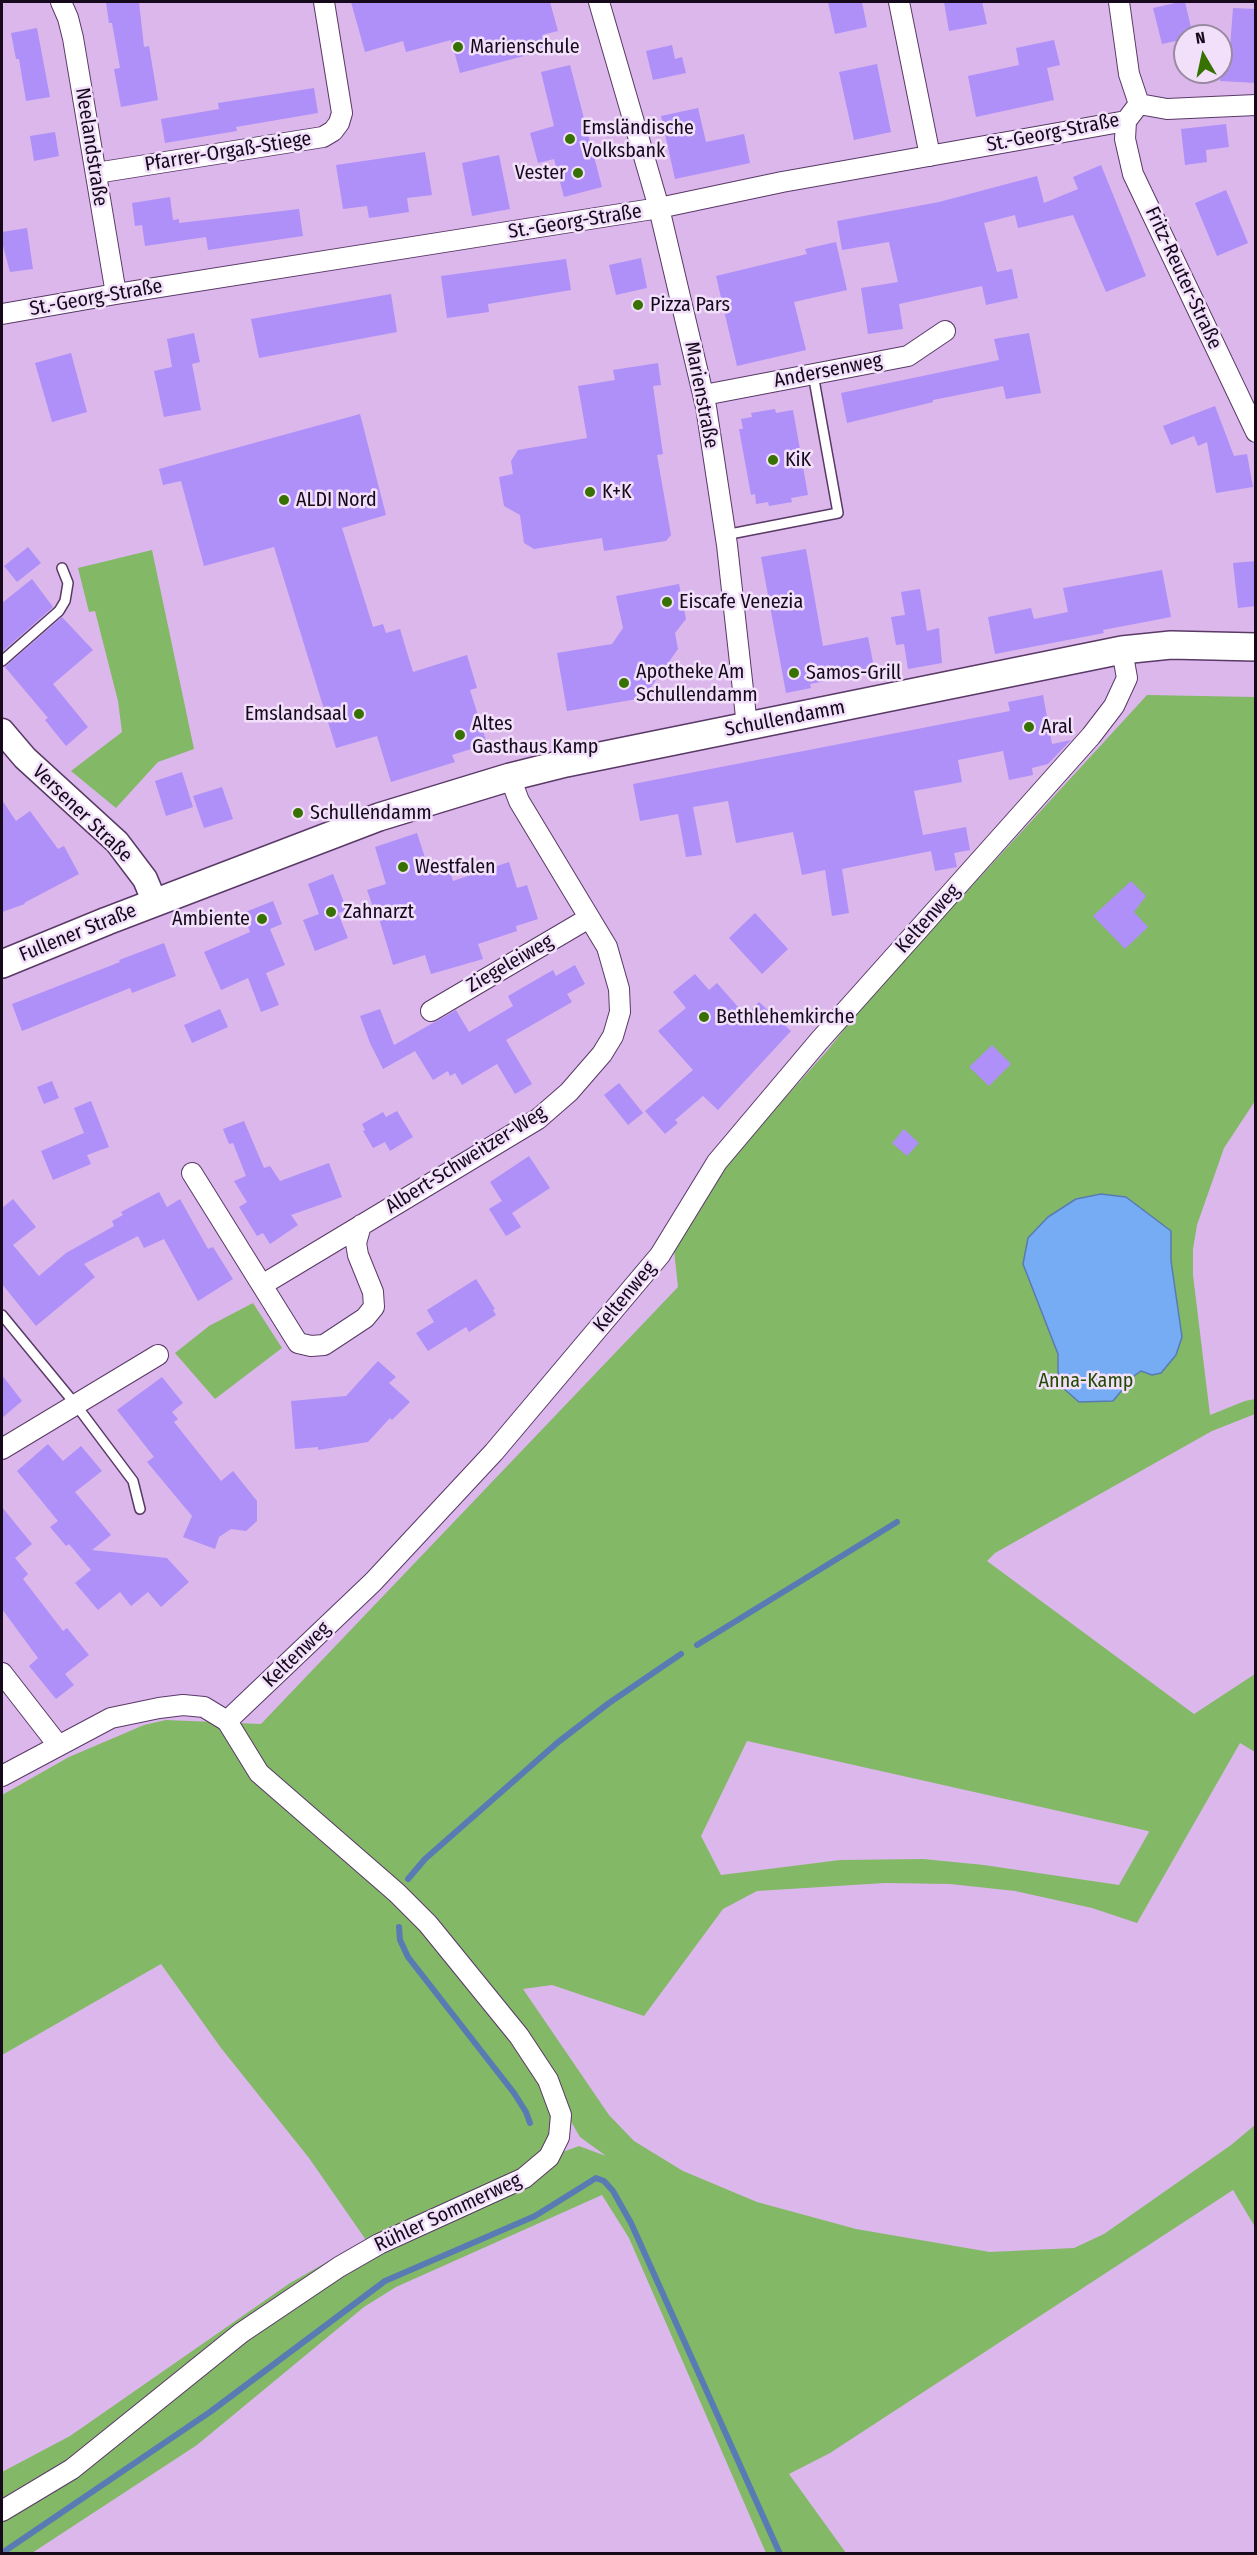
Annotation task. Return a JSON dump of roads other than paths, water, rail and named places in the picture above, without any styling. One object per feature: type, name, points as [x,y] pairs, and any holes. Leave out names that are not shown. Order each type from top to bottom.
[{"type":"main road","name":"Schullendamm","points":[[155,903],[379,817],[510,777],[566,763],[1122,650],[1171,645],[1256,647]]},
{"type":"main road","name":"Fullener Straße","points":[[2,964],[155,903]]},
{"type":"street","name":"Neelandstraße","points":[[61,2],[73,38],[116,294]]},
{"type":"street","name":"Pfarrer-Orgaß-Stiege","points":[[96,174],[323,137],[333,131],[342,113],[324,2]]},
{"type":"street","name":"Marienstraße","points":[[599,2],[659,208],[704,395],[725,535],[747,726]]},
{"type":"street","points":[[899,2],[930,156]]},
{"type":"street","points":[[1119,2],[1129,74],[1139,104],[1167,109],[1256,105]]},
{"type":"street","name":"St.-Georg-Straße","points":[[2,314],[659,208],[782,182],[1126,121],[1139,104]]},
{"type":"street","name":"Fritz-Reuter-Straße","points":[[1126,121],[1125,139],[1133,174],[1251,409],[1256,432]]},
{"type":"street","name":"Andersenweg","points":[[704,395],[908,356],[945,331]]},
{"type":"street","name":"Keltenweg","points":[[227,1721],[373,1582],[494,1452],[660,1255],[690,1202],[724,1153],[819,1041],[1091,736],[1114,706],[1127,678],[1122,650]]},
{"type":"street","name":"Versener Straße","points":[[2,731],[25,758],[117,843],[145,879],[155,903]]},
{"type":"street","name":"Albert-Schweitzer-Weg","points":[[262,1286],[538,1119],[569,1092],[602,1054],[613,1036],[620,1012],[619,988],[607,947],[519,801],[510,777]]},
{"type":"street","name":"Ziegeleiweg","points":[[431,1011],[589,918]]},
{"type":"street","points":[[192,1173],[298,1343],[311,1346],[324,1345],[365,1318],[374,1307],[373,1292],[356,1243],[361,1225]]},
{"type":"street","points":[[2,1449],[158,1355]]},
{"type":"street","points":[[2,1673],[58,1745]]},
{"type":"street","points":[[2,1776],[111,1718],[183,1705],[204,1707],[227,1721]]},
{"type":"street","name":"Rühler Sommerweg","points":[[2,2511],[72,2469],[241,2333],[339,2267],[379,2244],[524,2178],[549,2157],[559,2138],[561,2115],[556,2096],[519,2036],[428,1924],[397,1893],[259,1773],[227,1721]]},
{"type":"lane","points":[[725,535],[838,513],[813,374]]},
{"type":"lane","points":[[2,661],[59,611],[65,602],[68,583],[62,568]]},
{"type":"lane","points":[[2,1315],[76,1405],[133,1481],[140,1509]]},
{"type":"water","points":[[1101,1194],[1126,1197],[1171,1231],[1171,1261],[1182,1337],[1176,1355],[1161,1373],[1152,1375],[1141,1371],[1113,1401],[1079,1402],[1063,1388],[1058,1372],[1058,1354],[1023,1264],[1028,1238],[1048,1217],[1076,1199]]},
{"type":"waterway","points":[[697,1645],[897,1522]]},
{"type":"waterway","points":[[408,1879],[425,1859],[557,1743],[609,1703],[681,1654]]},
{"type":"waterway","points":[[399,1927],[400,1940],[408,1957],[514,2093],[530,2123]]},
{"type":"waterway","points":[[2,2553],[210,2412],[385,2281],[535,2216],[596,2178],[604,2181],[613,2191],[631,2223],[780,2554]]},
{"type":"place","name":"Marienschule","points":[[458,47]]},
{"type":"place","name":"Emsländische Volksbank","points":[[570,139]]},
{"type":"place","name":"Vester","points":[[578,173]]},
{"type":"place","name":"Pizza Pars","points":[[638,305]]},
{"type":"place","name":"KiK","points":[[773,460]]},
{"type":"place","name":"K+K","points":[[590,492]]},
{"type":"place","name":"ALDI Nord","points":[[284,500]]},
{"type":"place","name":"Eiscafe Venezia","points":[[667,602]]},
{"type":"place","name":"Samos-Grill","points":[[794,673]]},
{"type":"place","name":"Apotheke Am Schullendamm","points":[[624,683]]},
{"type":"place","name":"Emslandsaal","points":[[359,714]]},
{"type":"place","name":"Aral","points":[[1029,727]]},
{"type":"place","name":"Altes Gasthaus Kamp","points":[[460,735]]},
{"type":"place","name":"Schullendamm","points":[[298,813]]},
{"type":"place","name":"Westfalen","points":[[403,867]]},
{"type":"place","name":"Zahnarzt","points":[[331,912]]},
{"type":"place","name":"Ambiente","points":[[262,919]]},
{"type":"place","name":"Bethlehemkirche","points":[[704,1017]]},
{"type":"park label","name":"Anna-Kamp","points":[[1086,1381]]}]
